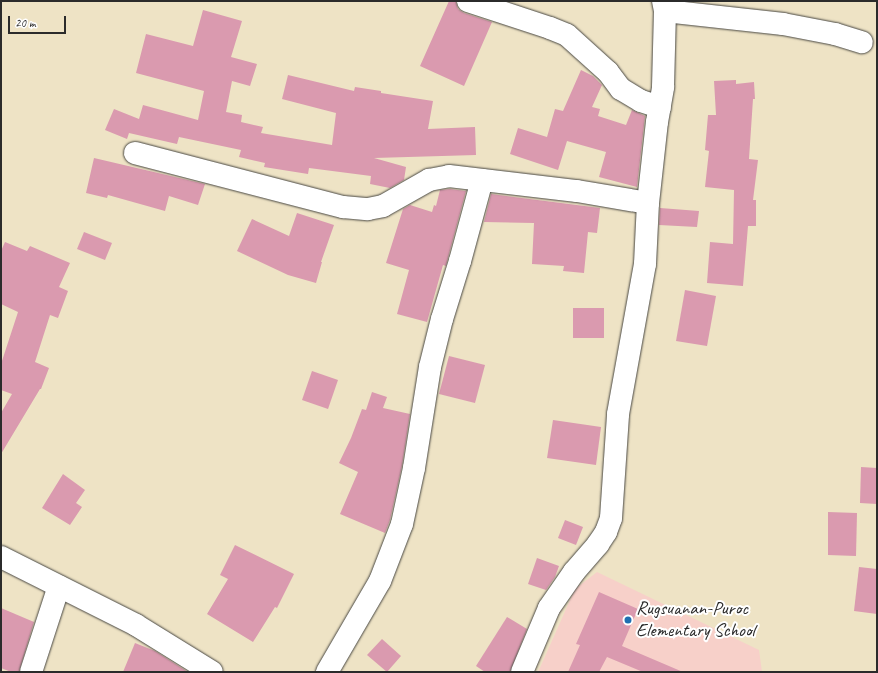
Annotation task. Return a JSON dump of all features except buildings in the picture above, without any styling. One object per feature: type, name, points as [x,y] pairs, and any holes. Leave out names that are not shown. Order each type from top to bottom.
[{"type":"street","points":[[468,1],[567,35],[608,72],[621,89],[636,98],[660,107]]},
{"type":"street","points":[[522,672],[549,608],[574,572],[598,544],[606,532],[611,518],[618,414],[645,264],[648,203],[663,87],[664,6],[783,24],[835,34],[862,42]]},
{"type":"street","points":[[135,153],[343,207],[368,209],[383,206],[429,180],[440,176],[577,190],[648,203]]},
{"type":"street","points":[[327,672],[380,581],[402,524],[414,468],[430,367],[442,319],[460,261],[482,180]]},
{"type":"street","points":[[1,557],[136,626],[212,672]]},
{"type":"street","points":[[31,672],[59,586]]},
{"type":"shaded area","name":"Rugsuanan-Puroc Elementary School","points":[[597,572],[759,650],[762,672],[538,672],[575,589]]},
{"type":"place","name":"Rugsuanan-Puroc Elementary School","points":[[628,620]]}]
